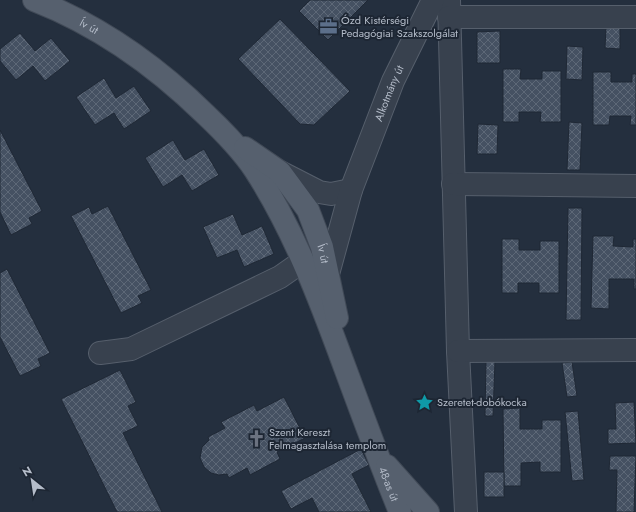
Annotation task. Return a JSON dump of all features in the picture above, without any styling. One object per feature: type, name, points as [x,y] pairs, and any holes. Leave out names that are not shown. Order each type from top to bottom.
[{"type":"main road","name":"Ív út","points":[[34,0],[56,9],[82,23],[147,64],[171,82],[230,138],[280,172],[330,243],[328,274],[339,328],[359,403]]},
{"type":"main road","name":"Ív út","points":[[230,138],[262,182],[277,207],[299,252],[359,403],[378,457]]},
{"type":"main road","name":"48-as út","points":[[378,457],[400,512]]},
{"type":"main road","points":[[378,457],[428,512]]},
{"type":"street","name":"Alkotmány út","points":[[330,243],[392,81],[433,0]]},
{"type":"street","points":[[466,512],[458,351],[449,8],[636,17]]},
{"type":"street","points":[[280,172],[319,192],[331,194],[351,190]]},
{"type":"street","points":[[453,184],[636,186]]},
{"type":"street","points":[[100,353],[131,349],[280,277],[299,252],[320,243],[330,243]]},
{"type":"street","points":[[458,351],[636,350]]},
{"type":"building","name":"Ózd Kistérségi Pedagógiai Szakszolgálat","points":[[310,0],[368,0],[328,40],[299,11]]},
{"type":"building","points":[[280,19],[350,91],[314,125],[300,124],[238,59]]},
{"type":"building","points":[[606,27],[620,27],[620,49],[605,48]]},
{"type":"building","points":[[500,31],[500,63],[477,63],[477,32]]},
{"type":"building","points":[[20,33],[35,51],[51,38],[70,61],[45,81],[33,66],[16,80],[0,61],[0,49]]},
{"type":"building","points":[[567,46],[583,47],[582,80],[566,79]]},
{"type":"building","points":[[503,69],[521,69],[520,79],[542,79],[542,71],[561,71],[561,122],[540,122],[541,112],[519,112],[519,122],[503,122]]},
{"type":"building","points":[[593,72],[611,72],[611,82],[632,82],[632,74],[636,74],[636,125],[630,125],[631,116],[610,116],[609,125],[593,125]]},
{"type":"building","points":[[104,78],[116,98],[134,86],[151,111],[124,129],[114,113],[95,125],[76,97]]},
{"type":"building","points":[[569,122],[582,123],[580,170],[567,170]]},
{"type":"building","points":[[478,124],[498,125],[497,154],[477,154]]},
{"type":"building","points":[[0,130],[42,211],[29,218],[32,224],[11,235],[0,212]]},
{"type":"building","points":[[173,140],[185,160],[204,149],[219,175],[192,191],[182,175],[163,187],[145,158]]},
{"type":"building","points":[[108,206],[151,290],[138,296],[142,303],[121,313],[71,216],[89,207],[92,214]]},
{"type":"building","points":[[568,208],[582,208],[581,320],[566,320]]},
{"type":"building","points":[[233,214],[242,235],[262,226],[274,254],[244,267],[237,250],[217,258],[203,227]]},
{"type":"building","points":[[593,236],[614,236],[613,246],[633,247],[633,239],[636,239],[636,289],[634,289],[634,279],[609,279],[609,309],[591,308]]},
{"type":"building","points":[[502,239],[519,239],[519,250],[540,250],[540,241],[559,241],[559,293],[539,293],[539,283],[518,283],[518,293],[502,293]]},
{"type":"building","points":[[7,269],[50,353],[38,359],[41,366],[20,376],[0,337],[0,273]]},
{"type":"building","points":[[486,360],[495,361],[493,416],[485,416]]},
{"type":"building","points":[[572,362],[577,396],[567,397],[562,363]]},
{"type":"building","points":[[120,370],[136,402],[128,406],[138,426],[123,433],[162,512],[117,512],[61,399]]},
{"type":"building","name":"Szent Kereszt Felmagasztalása templom","points":[[284,397],[305,438],[277,452],[280,459],[250,475],[247,468],[229,478],[227,474],[219,475],[211,473],[204,467],[200,458],[202,447],[209,440],[208,437],[225,428],[221,422],[254,405],[257,411]]},
{"type":"building","points":[[634,402],[636,443],[608,444],[608,429],[616,429],[615,403]]},
{"type":"building","points":[[520,408],[520,429],[542,429],[542,420],[561,420],[561,472],[540,472],[540,462],[521,463],[521,486],[504,486],[503,409]]},
{"type":"building","points":[[578,411],[584,480],[572,481],[565,412]]},
{"type":"building","points":[[361,449],[369,465],[352,474],[371,512],[319,512],[312,498],[291,509],[281,491]]},
{"type":"building","points":[[610,456],[636,456],[634,512],[616,512],[617,470],[609,470]]},
{"type":"building","points":[[484,472],[504,472],[504,497],[484,497]]},
{"type":"place","name":"Ózd Kistérségi Pedagógiai Szakszolgálat","points":[[328,26]]},
{"type":"place","name":"Szeretet-dobókocka","points":[[424,402]]},
{"type":"place","name":"Szent Kereszt Felmagasztalása templom","points":[[256,438]]}]
